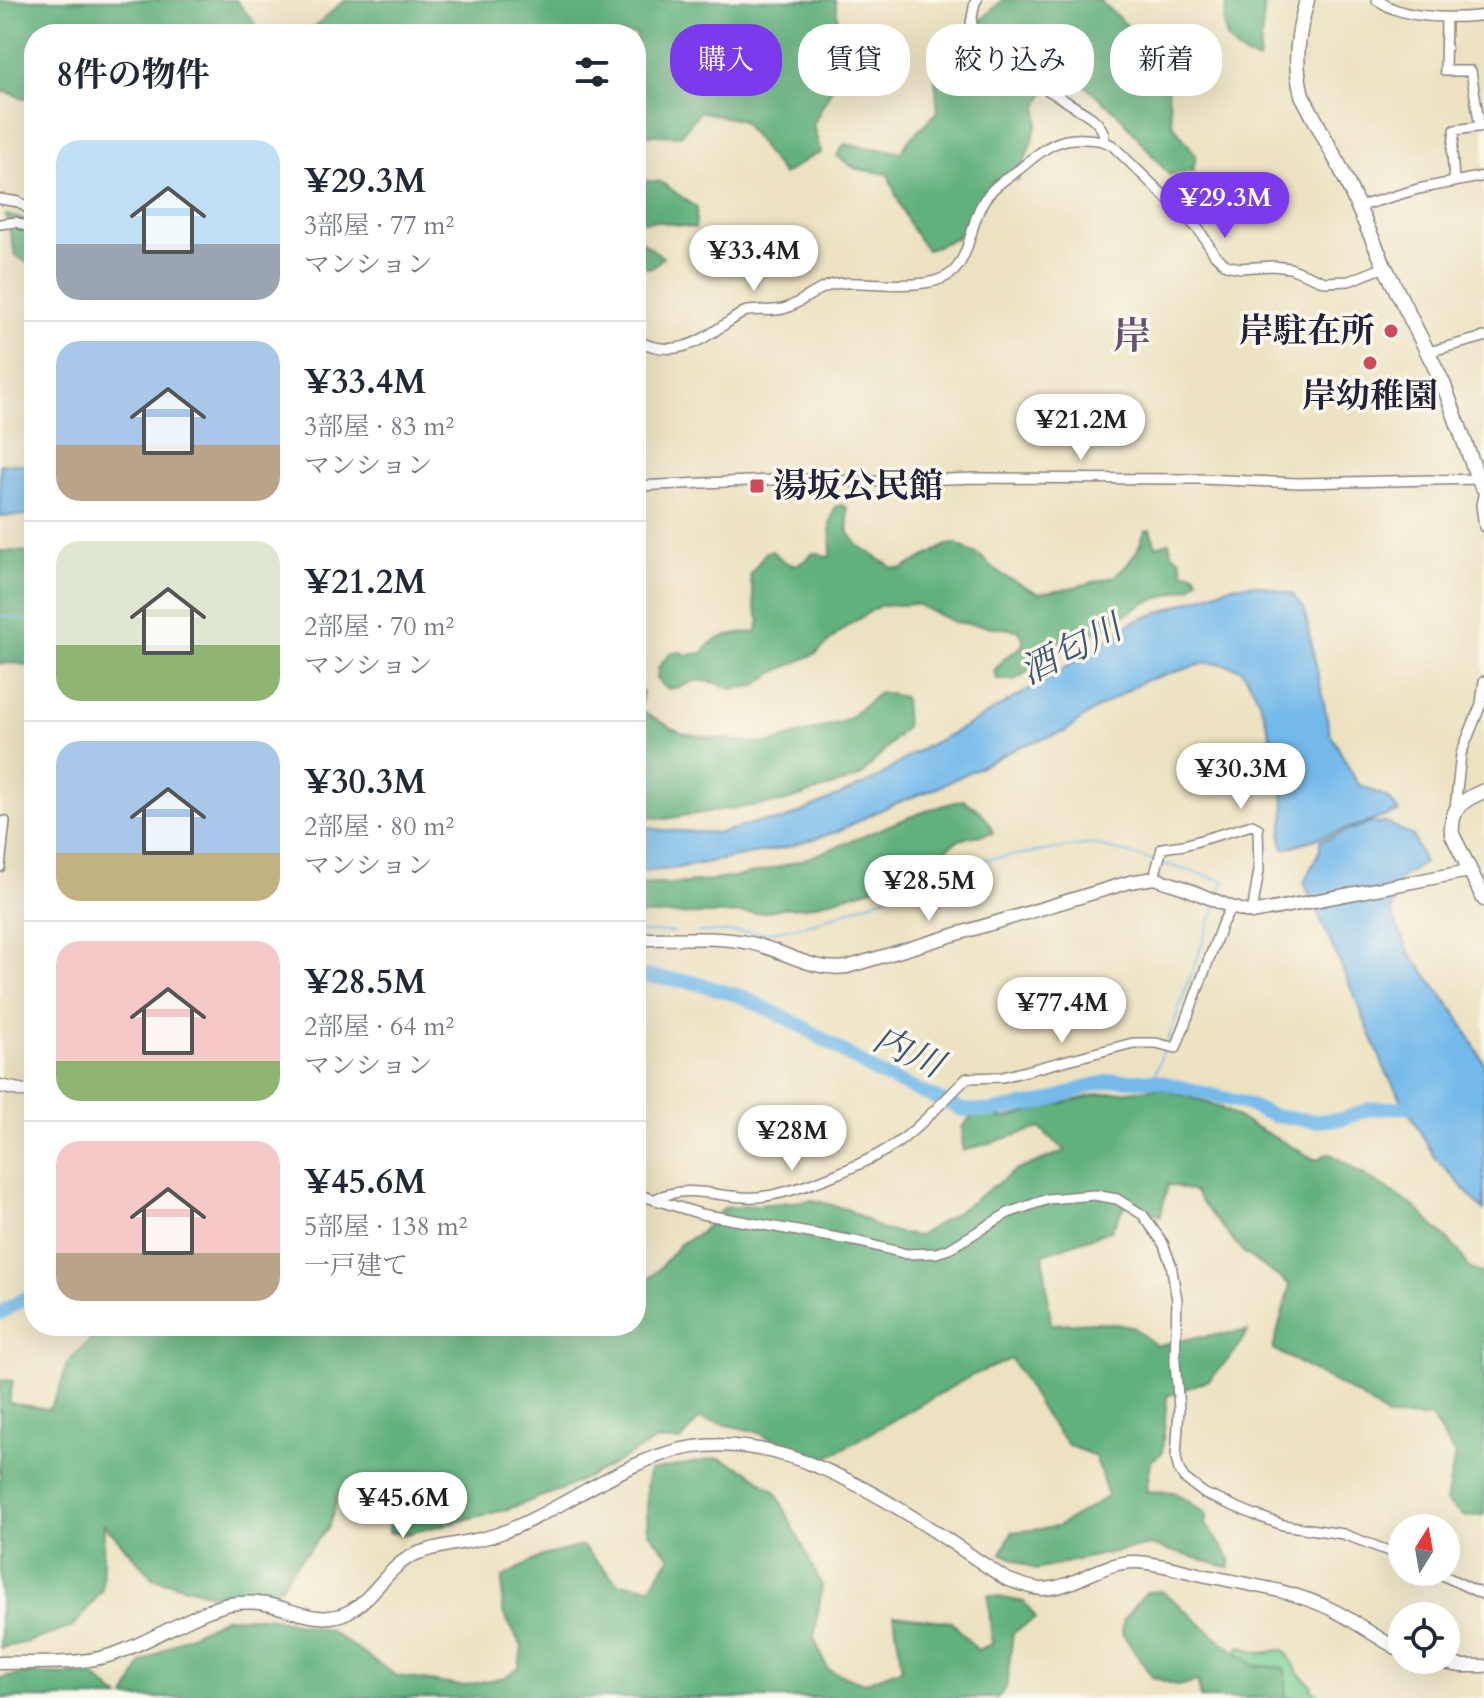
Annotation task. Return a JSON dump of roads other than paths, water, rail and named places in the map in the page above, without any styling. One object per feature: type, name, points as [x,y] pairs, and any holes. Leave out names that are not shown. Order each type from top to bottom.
[{"type":"main road","points":[[1307,0],[1297,47],[1298,82],[1456,413],[1482,485]]},
{"type":"main road","points":[[1484,791],[1467,798],[1455,810],[1451,822],[1452,834],[1484,899]]},
{"type":"street","points":[[977,0],[971,23],[978,35],[1021,72],[1091,117],[1105,135],[1104,141]]},
{"type":"street","points":[[1377,0],[1396,10],[1446,17],[1484,15]]},
{"type":"street","points":[[1446,17],[1445,71],[1471,71],[1482,127],[1455,130],[1452,152],[1454,181]]},
{"type":"street","points":[[646,344],[678,350],[751,309],[786,308],[831,285],[931,282],[946,276],[955,270],[972,236],[982,201],[993,189],[1047,147],[1061,140],[1078,138],[1104,141],[1119,151],[1199,230],[1215,255],[1226,265],[1290,268],[1325,282],[1349,281],[1385,267]]},
{"type":"street","points":[[1357,207],[1484,176]]},
{"type":"street","points":[[0,199],[24,206]]},
{"type":"street","points":[[0,224],[16,222],[24,226]]},
{"type":"street","points":[[1428,352],[1484,337]]},
{"type":"street","points":[[646,486],[771,480],[858,482],[977,478],[1482,485],[1484,527]]},
{"type":"street","points":[[1455,810],[1461,754],[1481,704],[1484,681]]},
{"type":"street","points":[[0,867],[5,821]]},
{"type":"street","points":[[1154,875],[1162,848],[1184,845],[1252,825],[1258,828],[1259,870],[1252,911]]},
{"type":"street","points":[[646,939],[749,943],[805,963],[834,969],[1154,875],[1210,900],[1252,911],[1469,871]]},
{"type":"street","points":[[655,1199],[667,1194],[693,1191],[758,1197],[800,1188],[844,1170],[900,1141],[967,1078],[1003,1077],[1133,1043],[1156,1043],[1176,1048],[1231,907]]},
{"type":"street","points":[[0,1086],[24,1091]]},
{"type":"street","points":[[646,1197],[701,1214],[834,1237],[907,1254],[936,1253],[949,1249],[1008,1213],[1040,1201],[1094,1195],[1117,1199],[1143,1215],[1163,1243],[1171,1264],[1177,1300],[1175,1362],[1179,1408],[1176,1458],[1184,1478],[1205,1494],[1283,1525],[1343,1534],[1388,1551]]},
{"type":"street","points":[[0,1663],[89,1661],[123,1651],[228,1604],[267,1604],[303,1616],[330,1617],[347,1612],[402,1562],[416,1554],[499,1534],[665,1453],[719,1445],[779,1454],[845,1478],[885,1500],[1006,1579],[1024,1586],[1055,1588],[1104,1567],[1136,1562],[1300,1597],[1332,1610],[1388,1643]]},
{"type":"street","points":[[1460,1584],[1484,1595]]},
{"type":"street","points":[[1460,1666],[1484,1666]]},
{"type":"water","points":[[0,464],[24,464],[24,515],[0,516]]},
{"type":"water","points":[[1255,584],[1292,594],[1304,608],[1330,733],[1358,784],[1389,798],[1399,812],[1284,849],[1281,834],[1284,801],[1261,705],[1241,669],[1206,663],[1144,681],[1064,732],[1021,746],[937,788],[889,806],[836,832],[785,848],[646,871],[646,828],[719,833],[758,822],[784,820],[878,778],[910,755],[1059,672],[1131,623],[1231,586]]},
{"type":"water","points":[[1369,823],[1387,823],[1413,836],[1424,863],[1399,879],[1391,912],[1409,952],[1458,1016],[1484,1063],[1484,1211],[1434,1156],[1387,1074],[1304,882],[1320,850],[1320,841]]},
{"type":"waterway","points":[[0,616],[24,620]]},
{"type":"waterway","points":[[697,932],[772,932],[815,923],[987,859],[1092,844],[1155,861]]},
{"type":"waterway","points":[[1161,863],[1225,881],[1219,895]]},
{"type":"waterway","points":[[1167,1042],[1216,905]]},
{"type":"waterway","points":[[646,932],[675,932]]},
{"type":"waterway","name":"内川","points":[[646,976],[692,982],[743,997],[802,1026],[877,1073],[963,1110],[993,1111],[1045,1102],[1116,1080],[1153,1080],[1243,1103],[1274,1116],[1316,1121],[1342,1119],[1370,1109],[1424,1106]]},
{"type":"waterway","points":[[1153,1080],[1164,1048]]},
{"type":"waterway","name":"内川","points":[[0,1313],[24,1299]]},
{"type":"place","name":"岸駐在所","points":[[1391,331]]},
{"type":"place","name":"岸幼稚園","points":[[1370,363]]},
{"type":"place","name":"湯坂公民館","points":[[757,486]]},
{"type":"district","name":"岸","points":[[1132,337]]},
{"type":"water label","name":"酒匂川","points":[[1071,650]]}]
